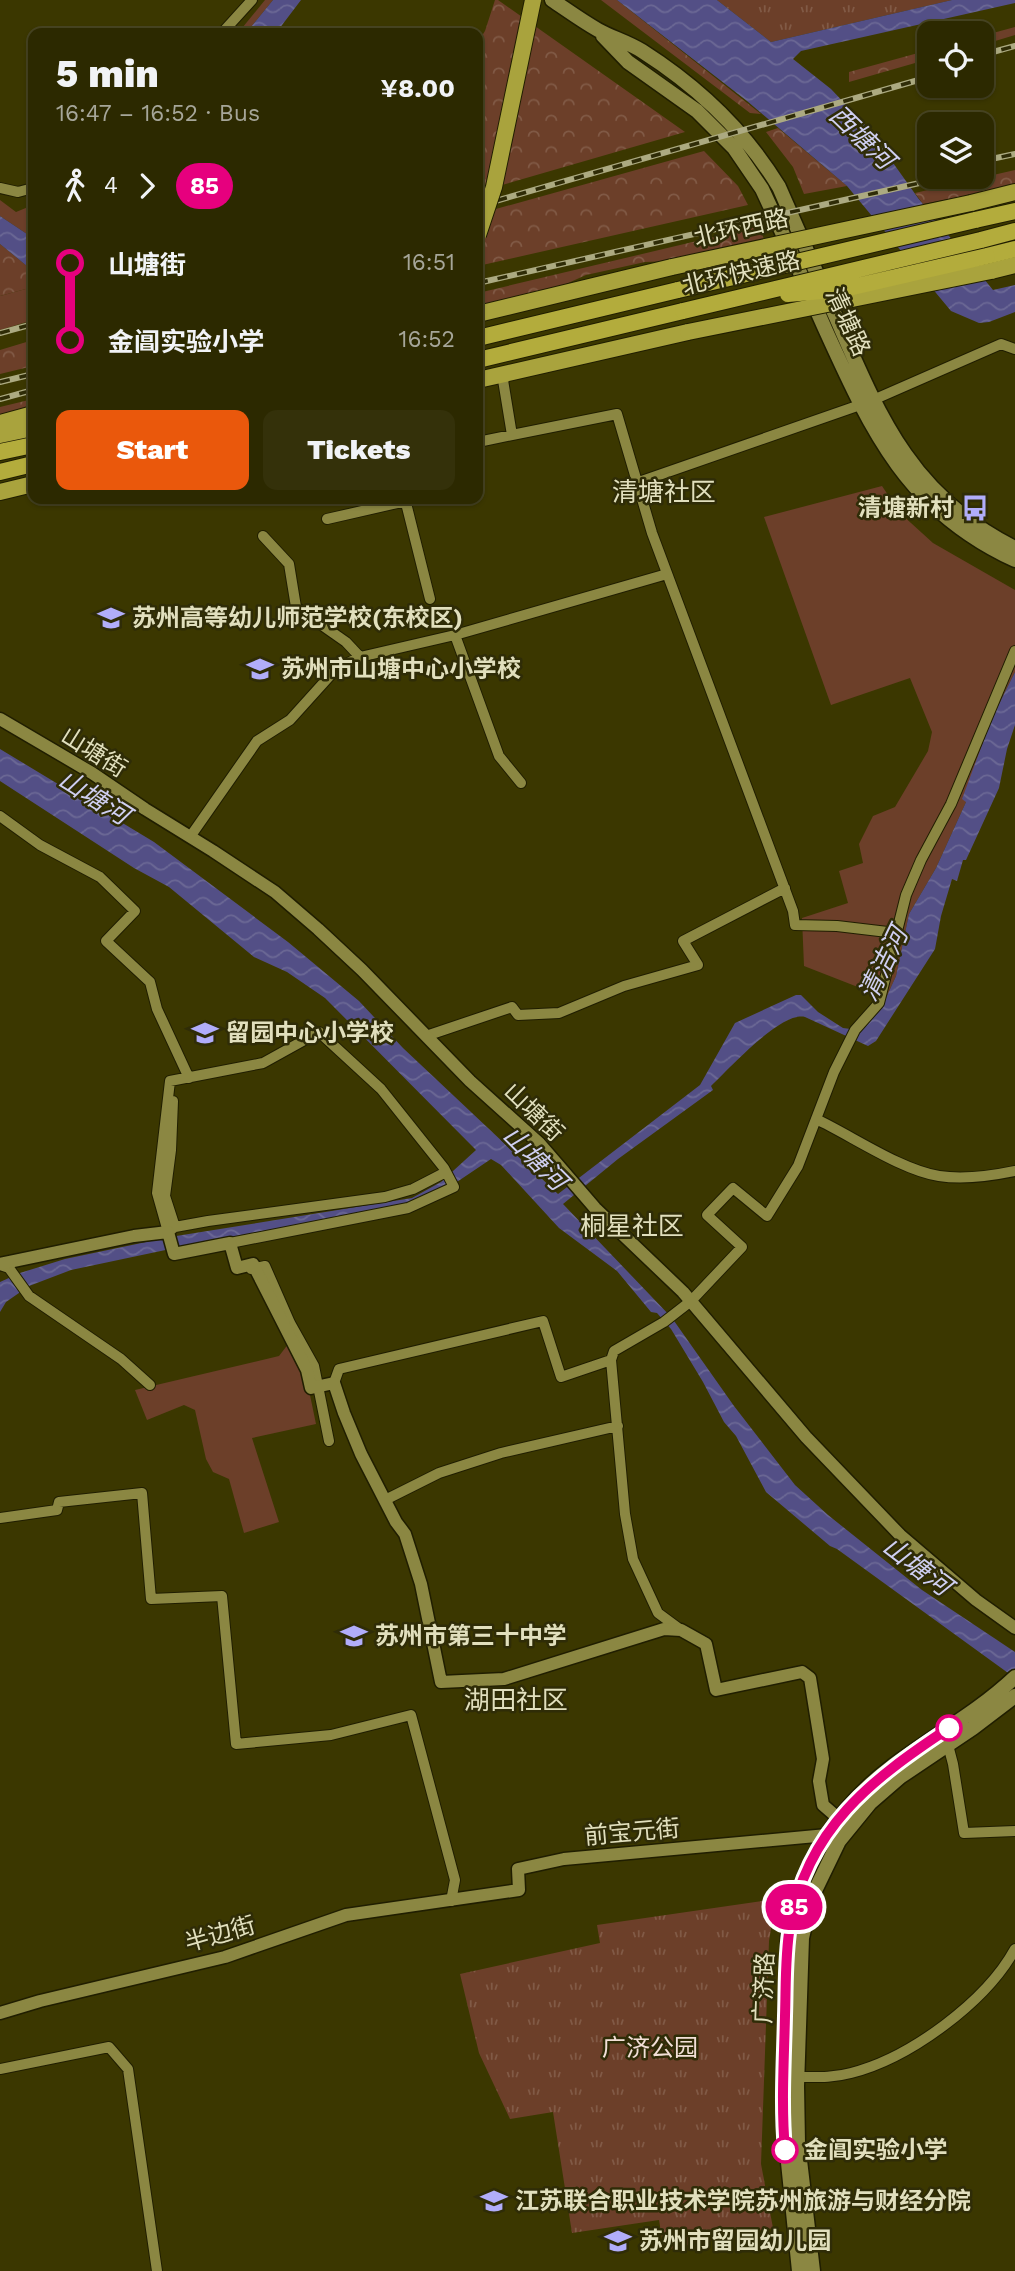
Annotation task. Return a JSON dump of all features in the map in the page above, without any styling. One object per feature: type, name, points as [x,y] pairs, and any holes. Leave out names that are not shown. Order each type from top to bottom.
[{"type":"highway","name":"北环快速路","points":[[483,337],[1015,211]]},
{"type":"highway","name":"北环快速路","points":[[483,359],[1015,232]]},
{"type":"highway","points":[[730,299],[844,289],[989,263],[1015,249]]},
{"type":"highway","points":[[0,452],[28,445]]},
{"type":"highway","points":[[0,472],[28,465]]},
{"type":"main road","points":[[483,221],[492,197],[533,0]]},
{"type":"main road","name":"清塘路","points":[[552,0],[597,30],[628,62],[697,111],[746,163],[762,189],[867,402],[890,457],[922,496],[974,538],[1015,560]]},
{"type":"main road","name":"北环西路","points":[[483,313],[672,267],[1015,192]]},
{"type":"main road","points":[[483,379],[989,263],[1015,265]]},
{"type":"main road","name":"清塘路","points":[[867,402],[931,487],[974,524],[1015,548]]},
{"type":"main road","points":[[0,423],[28,415]]},
{"type":"main road","points":[[0,435],[28,429]]},
{"type":"main road","points":[[0,492],[28,485]]},
{"type":"main road","name":"广济路","points":[[844,1823],[896,1780],[948,1745],[1015,1677]]},
{"type":"main road","name":"广济路","points":[[799,2271],[784,2123],[787,1948],[790,1923],[799,1894],[811,1864],[844,1823],[861,1794],[888,1770],[1015,1696]]},
{"type":"main road","name":"广济路","points":[[813,2271],[798,2143],[800,1957],[803,1926],[833,1838]]},
{"type":"street","points":[[227,28],[252,0]]},
{"type":"street","points":[[0,188],[18,192],[28,189]]},
{"type":"street","points":[[636,483],[867,402],[1001,344],[1015,349]]},
{"type":"street","points":[[502,374],[512,435]]},
{"type":"street","points":[[483,441],[617,414],[636,483],[667,574],[785,888],[795,925],[837,926],[896,933]]},
{"type":"street","points":[[327,519],[389,504]]},
{"type":"street","points":[[406,504],[430,599]]},
{"type":"street","points":[[264,536],[289,564],[296,607],[346,642],[360,657]]},
{"type":"street","points":[[190,837],[257,741],[290,720],[337,669],[360,657],[455,635],[667,574]]},
{"type":"street","points":[[455,635],[499,756],[521,783]]},
{"type":"street","points":[[844,1823],[823,1805],[819,1781],[823,1759],[810,1678],[802,1672],[716,1690],[706,1644],[658,1613],[632,1559],[625,1514],[611,1360],[614,1351],[664,1322],[691,1301],[742,1247],[707,1216],[733,1188],[767,1216],[798,1166],[834,1072],[853,1034],[878,1003],[906,895],[951,804],[1015,651]]},
{"type":"street","name":"山塘街","points":[[0,719],[92,773],[275,892],[362,970],[470,1081],[539,1143],[576,1186],[691,1301],[806,1437],[900,1535],[975,1600],[1015,1628]]},
{"type":"street","points":[[0,816],[40,845],[100,877],[135,911],[106,941],[150,982],[157,1009],[189,1078]]},
{"type":"street","points":[[426,1036],[512,1007],[518,1015],[559,1013],[624,986],[698,965],[684,941],[785,888]]},
{"type":"street","points":[[170,1231],[157,1193],[170,1082],[263,1063],[319,1032],[381,1089],[447,1173],[453,1186],[424,1203],[408,1208],[233,1245],[174,1254],[165,1196],[173,1087]]},
{"type":"street","points":[[816,1119],[892,1160],[939,1176],[987,1177],[1015,1171]]},
{"type":"street","points":[[150,1385],[121,1359],[29,1296],[3,1265],[134,1236],[385,1197],[413,1189],[447,1173]]},
{"type":"street","points":[[233,1245],[237,1268],[253,1264],[307,1370],[310,1388],[334,1383]]},
{"type":"street","points":[[233,1245],[242,1271],[265,1266],[290,1323],[314,1366],[329,1441]]},
{"type":"street","points":[[611,1360],[561,1377],[543,1321],[339,1369],[334,1383],[357,1444],[396,1522],[405,1534],[421,1584],[441,1682],[504,1679],[664,1629],[681,1630]]},
{"type":"street","points":[[385,1500],[439,1473],[501,1452],[618,1426]]},
{"type":"street","points":[[0,1518],[57,1510],[59,1502],[142,1493],[151,1599],[222,1596],[236,1744],[331,1735],[411,1715],[455,1880],[451,1901]]},
{"type":"street","points":[[948,1745],[954,1764],[964,1833],[1015,1831]]},
{"type":"street","name":"前宝元街","points":[[451,1901],[519,1890],[518,1869],[564,1859],[833,1838]]},
{"type":"street","name":"半边街","points":[[0,2013],[225,1957],[346,1915],[451,1901]]},
{"type":"street","points":[[797,2077],[834,2077],[873,2067],[921,2042],[964,2008],[1003,1970],[1015,1949]]},
{"type":"street","points":[[0,2069],[109,2047],[128,2069],[157,2271]]},
{"type":"green space","points":[[265,0],[273,0],[250,28],[242,28]]},
{"type":"green space","points":[[495,0],[498,0],[685,132],[483,191],[485,31]]},
{"type":"green space","points":[[601,0],[617,0],[761,114],[750,113]]},
{"type":"green space","points":[[717,0],[952,0],[771,42]]},
{"type":"green space","points":[[1015,27],[1015,35],[994,41],[994,33]]},
{"type":"green space","points":[[917,53],[917,62],[849,82],[849,72]]},
{"type":"green space","points":[[778,128],[847,186],[804,194],[793,167],[766,132]]},
{"type":"green space","points":[[704,151],[738,186],[748,205],[483,265],[483,213]]},
{"type":"green space","points":[[1015,170],[1015,186],[923,204],[915,193],[932,189],[994,189],[994,175]]},
{"type":"green space","points":[[0,200],[16,212],[28,207],[28,235],[0,216]]},
{"type":"green space","points":[[760,226],[764,240],[672,261],[645,262],[586,275],[548,292],[483,305],[483,292]]},
{"type":"green space","points":[[0,244],[28,267],[28,288],[0,296]]},
{"type":"green space","points":[[28,288],[28,322],[0,330],[0,296]]},
{"type":"green space","points":[[28,342],[28,367],[0,374],[0,350]]},
{"type":"green space","points":[[28,400],[28,410],[0,417],[0,407]]},
{"type":"green space","points":[[882,486],[900,513],[933,543],[1015,590],[1015,672],[992,718],[966,802],[936,868],[909,914],[896,976],[886,998],[804,966],[802,918],[848,903],[839,871],[863,863],[859,844],[873,816],[895,807],[928,751],[932,732],[910,678],[831,705],[764,517]]},
{"type":"green space","points":[[289,1343],[305,1371],[316,1424],[252,1438],[279,1522],[244,1533],[229,1479],[213,1472],[206,1459],[195,1410],[184,1405],[147,1420],[135,1390],[279,1356]]},
{"type":"green space","name":"广济公园","points":[[776,1899],[769,1941],[761,2164],[773,2228],[664,2250],[659,2220],[572,2233],[553,2112],[510,2119],[479,2053],[460,1974],[600,1943],[597,1925]]},
{"type":"water","points":[[273,0],[301,0],[280,28],[250,28]]},
{"type":"water","name":"西塘河","points":[[617,0],[717,0],[771,42],[952,0],[1015,0],[1015,3],[935,21],[917,21],[917,25],[801,51],[793,59],[831,89],[869,129],[918,198],[993,290],[1015,285],[1015,312],[979,323],[951,311],[847,186],[747,101]]},
{"type":"water","points":[[0,216],[28,235],[28,267],[0,244]]},
{"type":"water","points":[[1015,672],[1015,725],[999,788],[966,860],[963,860],[957,881],[952,879],[935,949],[876,1041],[868,1046],[805,1017],[783,1023],[742,1055],[711,1086],[713,1090],[618,1159],[563,1204],[672,1318],[734,1406],[795,1485],[922,1590],[1015,1652],[1015,1678],[830,1546],[766,1492],[736,1436],[724,1422],[671,1329],[657,1313],[651,1312],[617,1271],[559,1228],[501,1165],[491,1159],[445,1190],[419,1202],[71,1270],[29,1286],[6,1302],[0,1312],[0,1282],[20,1273],[65,1259],[170,1237],[412,1198],[441,1182],[476,1150],[325,998],[287,972],[254,957],[169,887],[134,868],[0,781],[0,749],[154,842],[288,942],[359,1001],[403,1048],[558,1194],[700,1085],[735,1023],[801,995],[818,1012],[843,1028],[858,1030],[866,1026],[886,998],[896,976],[909,914],[936,868],[966,802],[962,799],[992,718]]},
{"type":"railway","points":[[994,52],[1015,46]]},
{"type":"railway","points":[[483,205],[917,80]]},
{"type":"railway","points":[[994,158],[1015,154]]},
{"type":"railway","points":[[483,282],[917,184]]},
{"type":"railway","points":[[0,333],[28,325]]},
{"type":"railway","points":[[0,382],[28,375]]},
{"type":"railway","points":[[0,399],[28,391]]},
{"type":"bus line","name":"85","points":[[785,2150],[783,2086],[787,1948],[792,1915],[801,1886],[822,1842],[853,1802],[892,1766],[949,1728]]},
{"type":"place","name":"清塘新村","points":[[975,508]]},
{"type":"place","name":"苏州高等幼儿师范学校(东校区)","points":[[111,618]]},
{"type":"place","name":"苏州市山塘中心小学校","points":[[260,669]]},
{"type":"place","name":"留园中心小学校","points":[[205,1033]]},
{"type":"place","name":"苏州市第三十中学","points":[[354,1636]]},
{"type":"place","name":"金阊实验小学","points":[[785,2150]]},
{"type":"place","name":"江苏联合职业技术学院苏州旅游与财经分院","points":[[494,2201]]},
{"type":"place","name":"苏州市留园幼儿园","points":[[618,2241]]},
{"type":"district","name":"清塘社区","points":[[664,492]]},
{"type":"district","name":"桐星社区","points":[[632,1226]]},
{"type":"district","name":"湖田社区","points":[[516,1700]]},
{"type":"water label","name":"山塘河","points":[[94,797]]},
{"type":"water label","name":"清洁河","points":[[883,964]]},
{"type":"water label","name":"山塘河","points":[[535,1158]]},
{"type":"water label","name":"山塘河","points":[[917,1566]]}]
